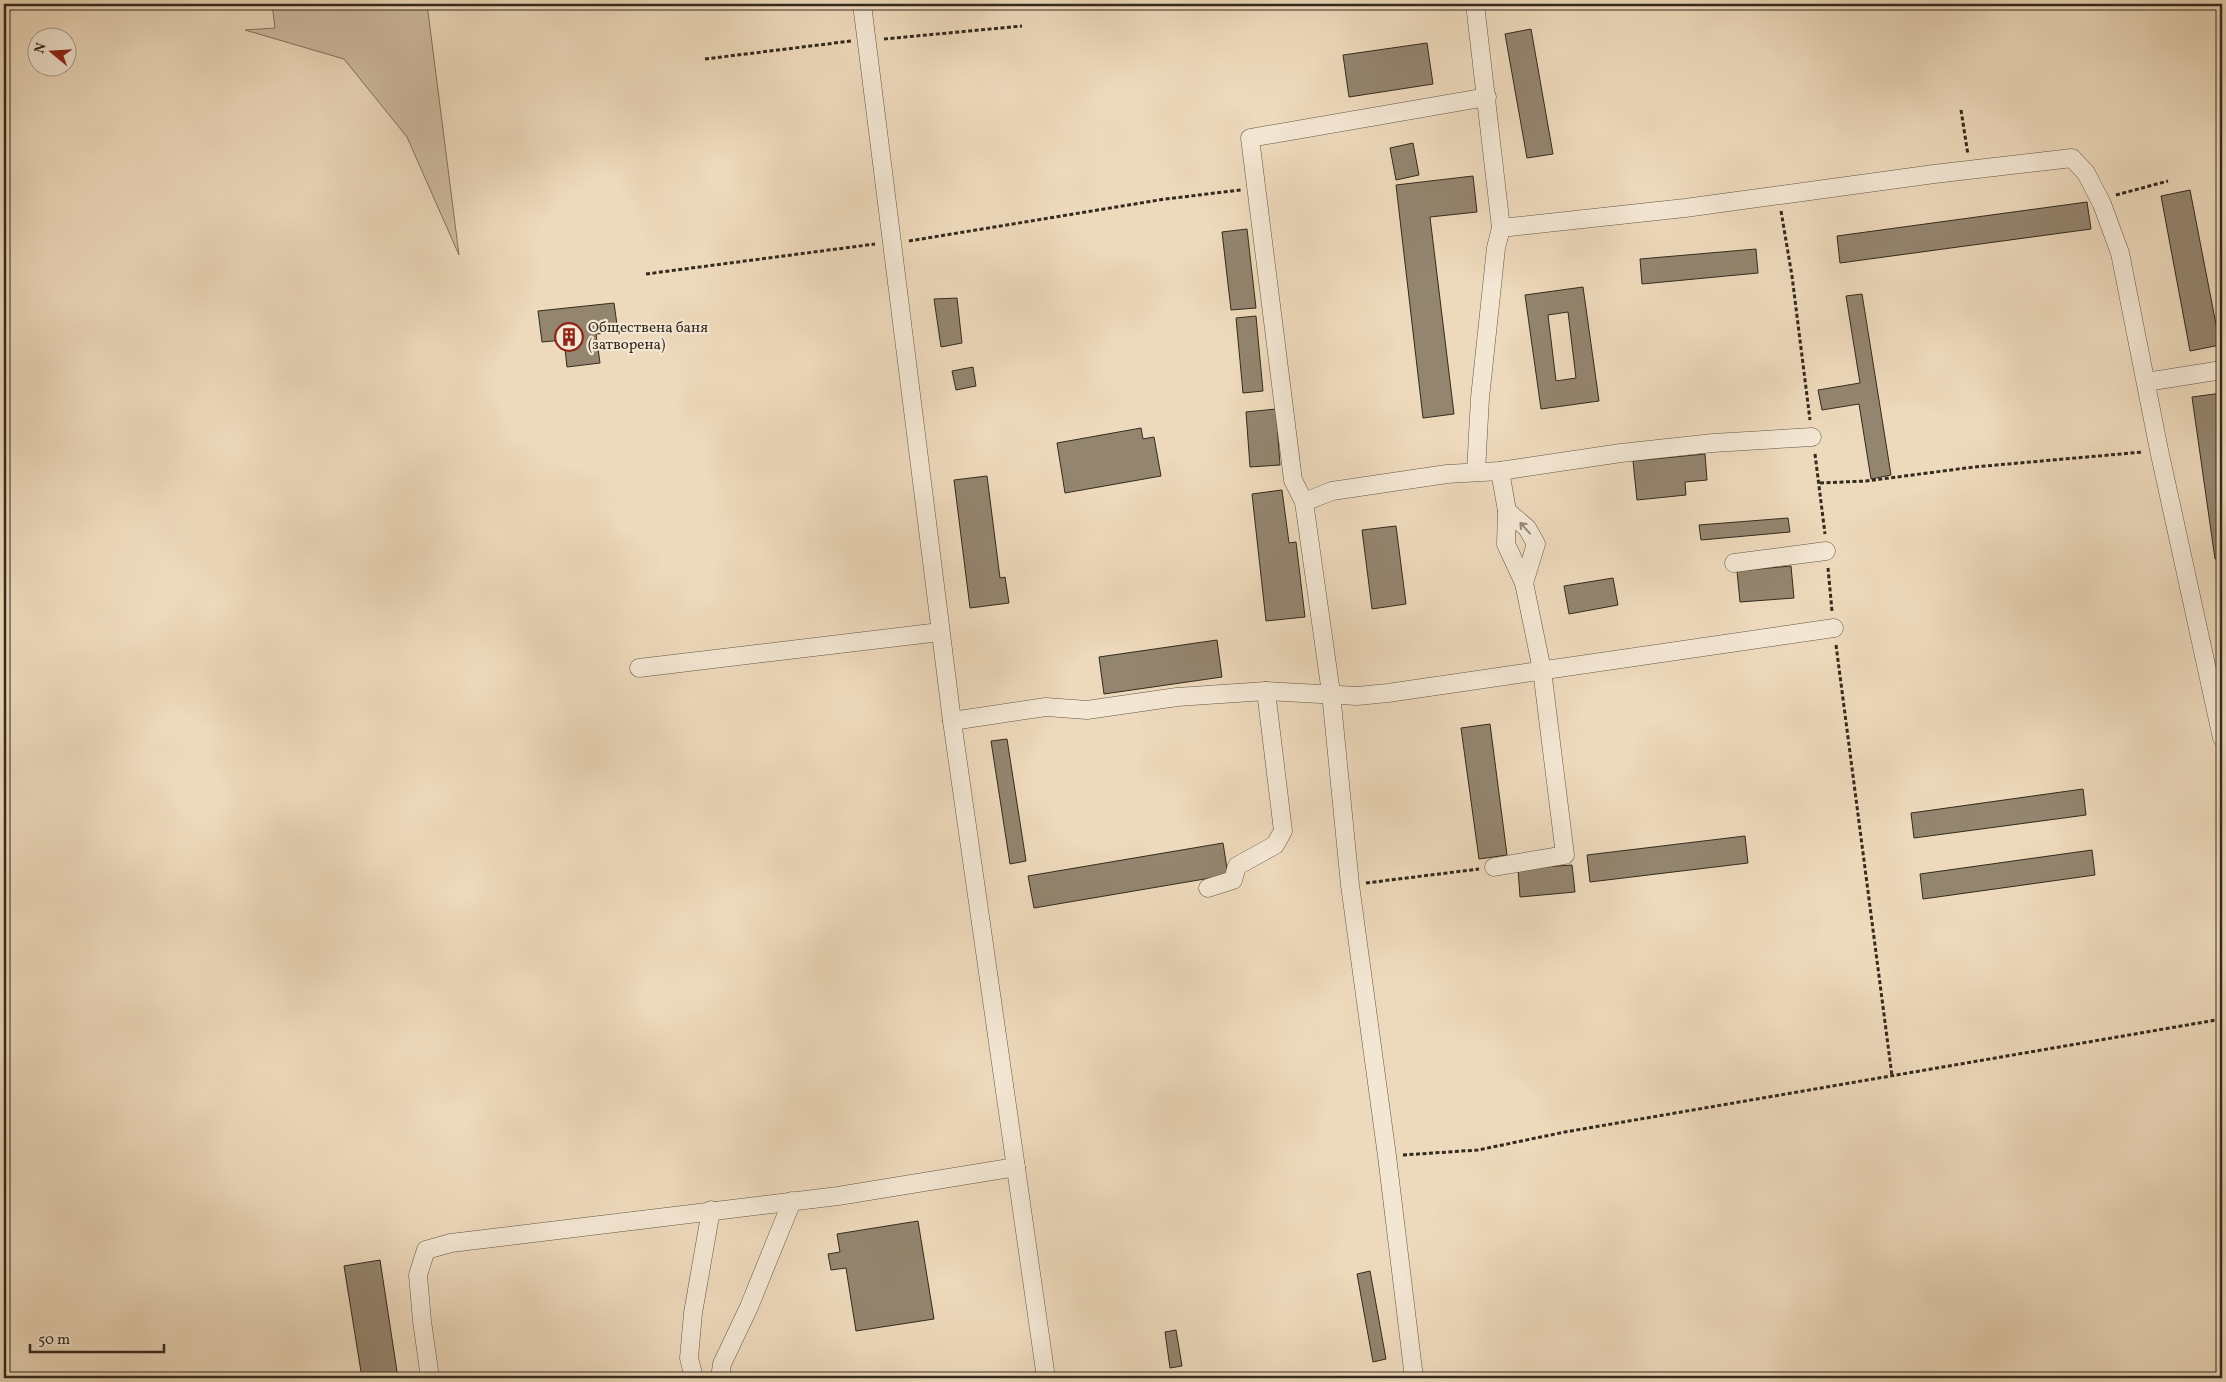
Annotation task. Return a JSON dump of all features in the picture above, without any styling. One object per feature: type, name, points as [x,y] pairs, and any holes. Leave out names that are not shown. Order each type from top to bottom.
[{"type":"street","points":[[862,4],[940,632],[1046,1378]]},
{"type":"street","points":[[1474,4],[1487,97],[1501,228],[1496,248],[1481,388],[1476,472]]},
{"type":"street","points":[[1414,1378],[1388,1156],[1350,885],[1331,693],[1304,502],[1293,480],[1250,138],[1487,97]]},
{"type":"street","points":[[1501,228],[1686,208],[2072,158],[2086,173],[2100,200],[2120,254],[2159,450],[2222,738]]},
{"type":"street","points":[[2146,382],[2222,370]]},
{"type":"street","points":[[1304,502],[1332,491],[1447,474],[1500,472],[1621,453],[1694,445],[1812,437]]},
{"type":"street","points":[[1494,867],[1565,856],[1542,670],[1524,583],[1506,544],[1507,512],[1500,472]]},
{"type":"street","points":[[1507,512],[1527,528],[1536,544],[1524,583]]},
{"type":"street","points":[[1734,563],[1826,551]]},
{"type":"street","points":[[952,721],[1046,707],[1087,710],[1177,697],[1266,691],[1331,693],[1357,696],[1388,693],[1834,628]]},
{"type":"street","points":[[639,668],[940,632]]},
{"type":"street","points":[[1208,888],[1233,880],[1237,866],[1275,845],[1283,832],[1266,691]]},
{"type":"street","points":[[430,1378],[418,1275],[426,1250],[451,1243],[792,1201],[1016,1167]]},
{"type":"street","points":[[720,1378],[722,1364],[749,1308],[792,1201]]},
{"type":"street","points":[[694,1378],[689,1358],[693,1313],[711,1210]]},
{"type":"path","points":[[1961,110],[1970,170]]},
{"type":"path","points":[[2100,200],[2168,181]]},
{"type":"path","points":[[646,274],[777,256],[934,238],[1165,199],[1257,189]]},
{"type":"path","points":[[1820,483],[1866,481],[1974,467],[2159,450]]},
{"type":"path","points":[[1350,885],[1494,867]]},
{"type":"path","points":[[1388,1156],[1478,1150],[1575,1131],[2222,1019]]},
{"type":"shaded area","points":[[272,4],[427,4],[459,255],[407,137],[344,59],[245,30],[275,28]]},
{"type":"building","points":[[1531,29],[1553,154],[1527,158],[1505,34]]},
{"type":"building","points":[[1427,43],[1433,84],[1349,97],[1343,55]]},
{"type":"building","points":[[1413,143],[1419,175],[1396,180],[1390,148]]},
{"type":"building","points":[[1473,176],[1477,212],[1430,217],[1454,414],[1423,418],[1396,185]]},
{"type":"building","points":[[2190,190],[2220,345],[2190,351],[2161,196]]},
{"type":"building","points":[[2087,202],[2091,229],[1840,263],[1837,236]]},
{"type":"building","points":[[1247,229],[1256,308],[1231,310],[1222,232]]},
{"type":"building","points":[[1756,249],[1758,273],[1642,284],[1640,259]]},
{"type":"building","points":[[1583,287],[1599,401],[1541,409],[1525,295]],"holes":[[[1568,312],[1576,378],[1556,381],[1548,315]]]},
{"type":"building","points":[[1862,294],[1891,475],[1871,479],[1859,404],[1822,410],[1818,390],[1860,383],[1846,296]]},
{"type":"building","points":[[957,298],[962,343],[941,347],[934,299]]},
{"type":"building","name":"Обществена баня (затворена)","points":[[614,303],[618,332],[596,334],[600,363],[567,367],[564,340],[542,342],[538,311]]},
{"type":"building","points":[[1256,316],[1263,391],[1243,393],[1236,318]]},
{"type":"building","points":[[973,367],[976,386],[956,390],[952,371]]},
{"type":"building","points":[[2222,393],[2222,558],[2215,559],[2192,397]]},
{"type":"building","points":[[1276,409],[1280,465],[1250,467],[1246,412]]},
{"type":"building","points":[[1141,428],[1143,439],[1154,437],[1161,476],[1065,493],[1057,443]]},
{"type":"building","points":[[1705,454],[1707,480],[1685,482],[1686,495],[1637,500],[1633,461]]},
{"type":"building","points":[[987,476],[1000,578],[1005,577],[1009,603],[970,608],[954,480]]},
{"type":"building","points":[[1282,490],[1289,543],[1296,542],[1305,617],[1266,621],[1252,494]]},
{"type":"building","points":[[1788,518],[1790,532],[1701,540],[1699,525]]},
{"type":"building","points":[[1396,526],[1406,604],[1372,609],[1362,530]]},
{"type":"building","points":[[1791,566],[1794,598],[1740,602],[1737,571]]},
{"type":"building","points":[[1613,578],[1618,605],[1569,614],[1564,586]]},
{"type":"building","points":[[1217,640],[1222,677],[1104,694],[1099,657]]},
{"type":"building","points":[[1490,724],[1507,855],[1479,859],[1461,728]]},
{"type":"building","points":[[1007,739],[1026,861],[1010,864],[991,741]]},
{"type":"building","points":[[2083,789],[2086,815],[1914,838],[1911,813]]},
{"type":"building","points":[[1745,836],[1748,863],[1590,882],[1587,855]]},
{"type":"building","points":[[1223,843],[1228,875],[1034,908],[1028,876]]},
{"type":"building","points":[[2092,850],[2095,875],[1923,899],[1920,874]]},
{"type":"building","points":[[1572,865],[1575,892],[1520,897],[1518,869]]},
{"type":"building","points":[[918,1221],[934,1319],[856,1331],[846,1268],[831,1270],[828,1254],[840,1252],[837,1234]]},
{"type":"building","points":[[380,1260],[398,1378],[362,1378],[344,1266]]},
{"type":"building","points":[[1370,1271],[1386,1359],[1373,1362],[1357,1274]]},
{"type":"building","points":[[1176,1330],[1182,1366],[1170,1368],[1165,1332]]},
{"type":"place","name":"Обществена баня (затворена)","points":[[569,337]]}]
